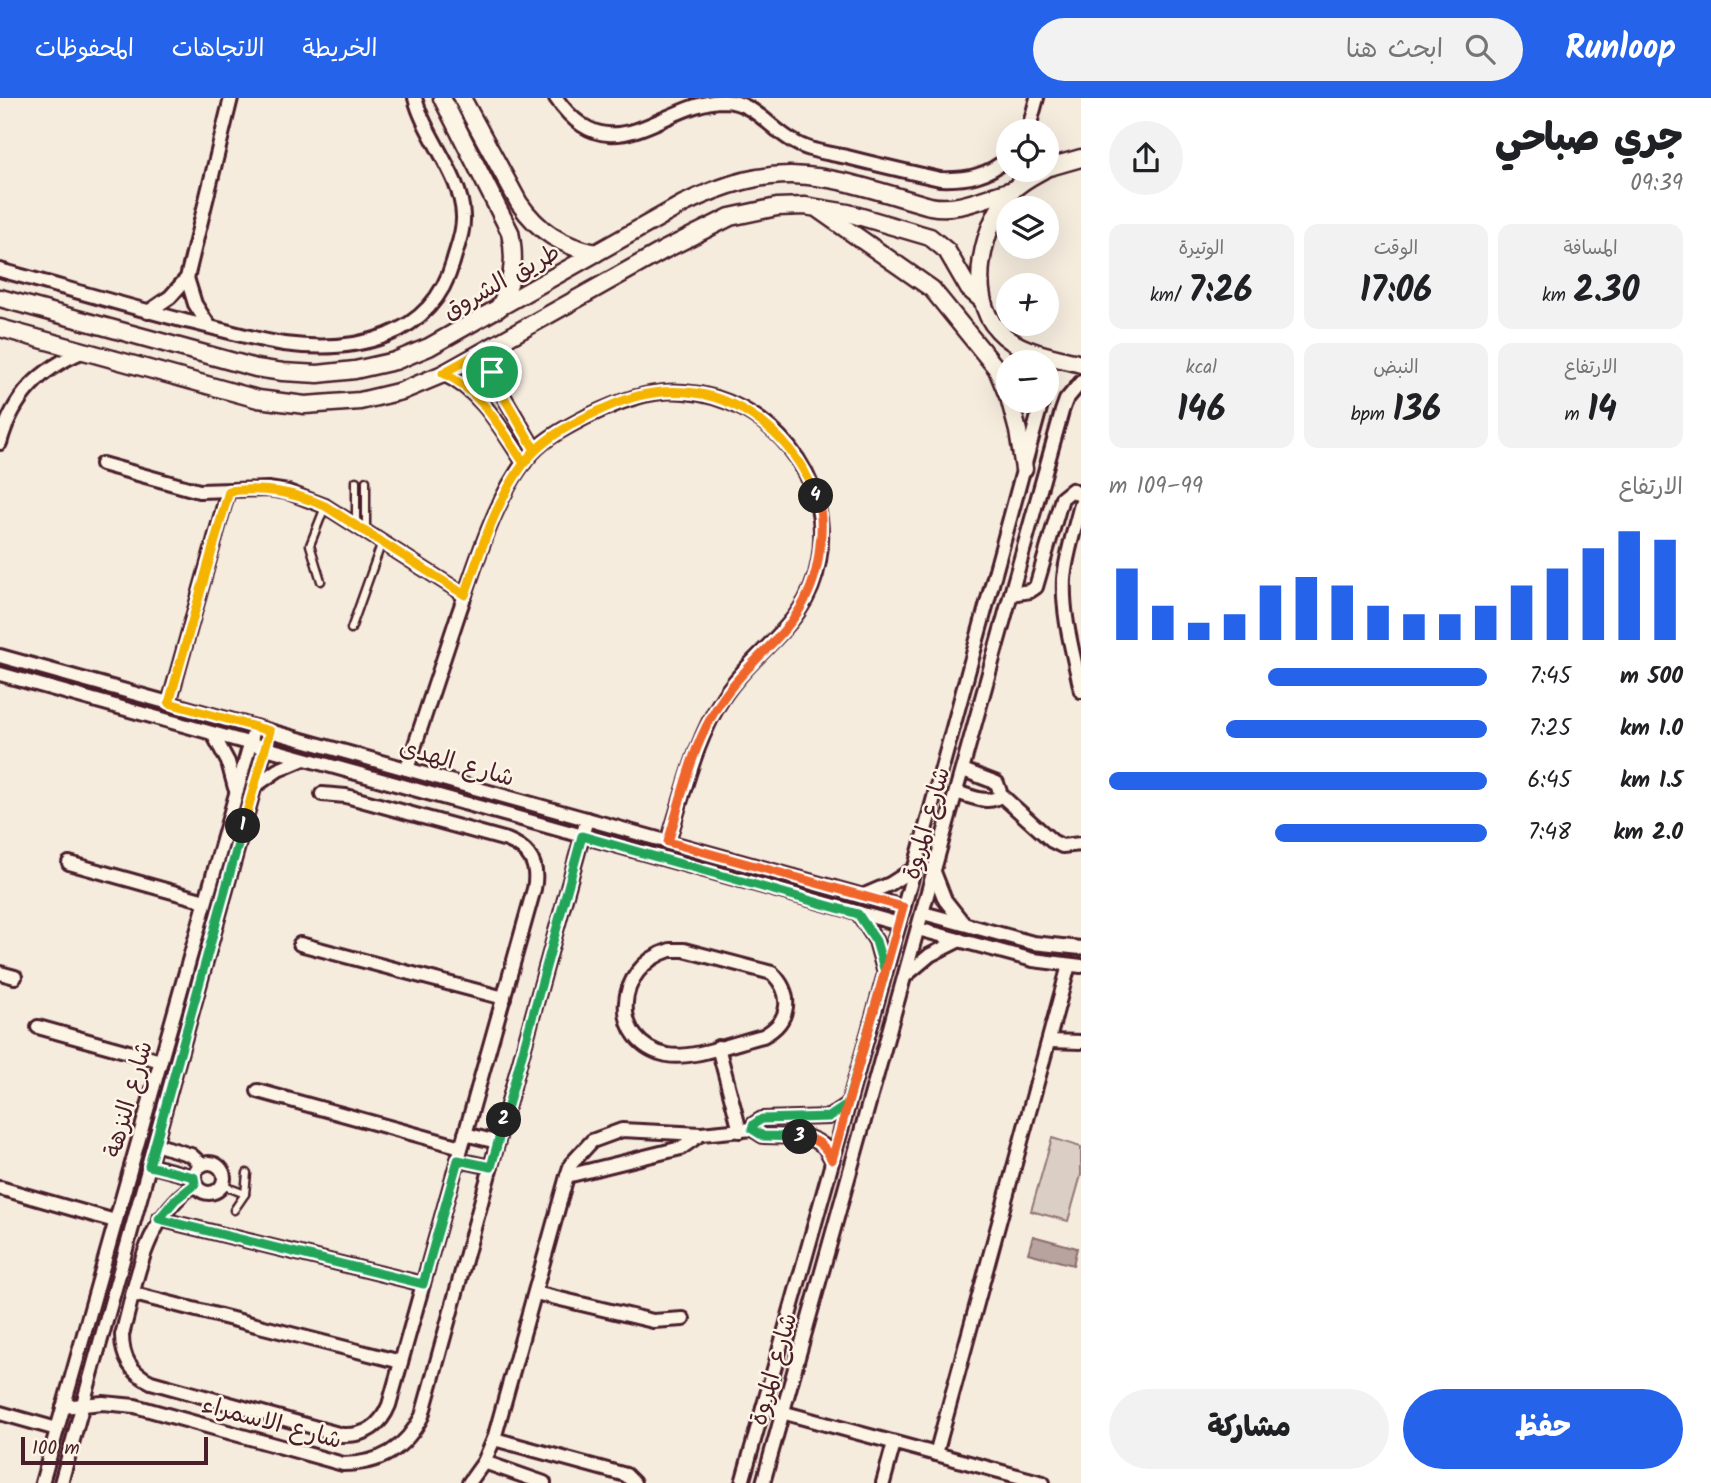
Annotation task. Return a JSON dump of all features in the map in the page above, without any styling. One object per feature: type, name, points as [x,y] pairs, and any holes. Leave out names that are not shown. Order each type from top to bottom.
[{"type":"street","points":[[0,270],[148,312],[281,344],[326,346],[370,340],[391,333],[410,325],[427,312],[440,296],[449,278],[462,230],[463,216],[457,189],[415,98]]},
{"type":"street","points":[[442,98],[510,232],[514,251],[513,272],[508,291],[498,309]]},
{"type":"street","points":[[462,98],[519,203],[544,232],[560,242],[596,253]]},
{"type":"street","points":[[556,98],[575,120],[589,128],[621,134],[637,131],[705,104],[737,103],[758,113],[790,140],[810,149],[940,179],[961,180],[981,175],[996,166]]},
{"type":"street","points":[[1031,119],[1037,98]]},
{"type":"street","points":[[148,312],[170,297],[187,278],[228,99]]},
{"type":"street","points":[[1059,165],[1081,158]]},
{"type":"street","name":"طريق الشروق","points":[[0,298],[256,368],[318,374],[355,370],[429,347],[717,188],[773,175],[830,177],[929,206],[947,208],[967,205],[1013,190]]},
{"type":"street","points":[[1022,350],[997,329],[987,316],[982,300],[981,277],[984,253],[1000,208],[1013,190],[1025,182]]},
{"type":"street","points":[[502,213],[519,203]]},
{"type":"street","points":[[0,328],[258,399],[305,405],[377,398],[443,373],[664,250],[730,217],[777,206],[814,207],[848,213],[930,237],[947,251],[970,289],[982,300]]},
{"type":"street","points":[[814,207],[932,289],[996,368]]},
{"type":"street","points":[[649,224],[664,250]]},
{"type":"street","points":[[187,278],[195,304],[209,326]]},
{"type":"street","points":[[166,374],[173,346]]},
{"type":"street","points":[[490,347],[496,383],[535,450]]},
{"type":"street","points":[[0,443],[2,424],[36,379],[63,360],[84,351]]},
{"type":"street","points":[[1059,360],[1081,363]]},
{"type":"street","points":[[443,373],[477,396],[524,463]]},
{"type":"street","name":"شارع المروة","points":[[763,1483],[1062,411],[1066,400],[1081,382]]},
{"type":"street","points":[[407,769],[491,526],[524,463],[535,450],[566,427],[624,399],[654,393],[685,392],[705,395],[743,409],[769,425],[790,447],[807,473],[818,501],[821,532],[819,562],[808,597],[783,634],[742,673],[711,716],[700,740],[668,842]]},
{"type":"street","points":[[1013,413],[1024,470]]},
{"type":"street","name":"شارع المروة","points":[[742,1483],[1039,413]]},
{"type":"street","points":[[102,464],[199,491],[278,491],[325,506],[465,595]]},
{"type":"street","points":[[169,703],[229,491]]},
{"type":"street","points":[[1011,594],[1030,591],[1036,586],[1062,498],[1072,491],[1081,496]]},
{"type":"street","points":[[1081,505],[1066,563],[1064,592],[1067,622],[1081,691]]},
{"type":"street","name":"شارع الهدى","points":[[0,656],[903,907]]},
{"type":"street","name":"شارع الهدى","points":[[0,674],[899,924]]},
{"type":"street","name":"شارع النزهة","points":[[42,1483],[254,727]]},
{"type":"street","name":"شارع النزهة","points":[[61,1483],[270,731]]},
{"type":"street","points":[[213,734],[228,762],[236,792]]},
{"type":"street","points":[[254,787],[278,770],[304,759]]},
{"type":"street","points":[[962,770],[997,783],[1001,795],[1052,841],[1062,846],[1081,844]]},
{"type":"street","points":[[956,792],[988,801],[998,799],[1001,795]]},
{"type":"street","points":[[202,1165],[195,1181],[159,1219],[148,1240],[122,1345],[128,1364],[142,1378],[342,1435],[366,1432],[384,1417],[401,1362],[536,879],[531,858],[525,850],[507,840],[346,796],[322,794]]},
{"type":"street","name":"شارع الاسمراء","points":[[63,1407],[113,1403],[135,1405],[343,1464],[368,1462],[391,1453],[415,1430],[422,1416],[587,820]]},
{"type":"street","points":[[69,863],[205,901]]},
{"type":"street","points":[[862,896],[890,884],[915,867]]},
{"type":"street","points":[[934,872],[945,900],[964,924]]},
{"type":"street","points":[[923,913],[1033,943],[1081,948]]},
{"type":"street","points":[[858,914],[876,941],[885,972]]},
{"type":"street","points":[[918,929],[1033,960],[1075,966],[1049,1041],[936,1454]]},
{"type":"street","points":[[905,976],[930,955],[960,940]]},
{"type":"street","points":[[300,944],[504,998]]},
{"type":"street","points":[[670,950],[684,950],[759,968],[772,973],[781,982],[787,994],[787,1007],[783,1020],[774,1030],[763,1036],[718,1047],[682,1056],[667,1055],[653,1050],[642,1041],[627,1016],[626,1002],[628,987],[644,962],[670,950]]},
{"type":"street","points":[[0,973],[15,977]]},
{"type":"street","points":[[38,1027],[160,1061]]},
{"type":"street","points":[[1049,1041],[1081,1042]]},
{"type":"street","points":[[718,1047],[746,1130]]},
{"type":"street","points":[[258,1091],[460,1154],[491,1167]]},
{"type":"street","points":[[746,1130],[762,1119],[829,1117],[847,1105]]},
{"type":"street","points":[[469,1483],[484,1462],[494,1439],[567,1176],[580,1151],[607,1133],[638,1130],[701,1134],[746,1130],[763,1136],[807,1138],[816,1141],[824,1146],[832,1160]]},
{"type":"street","points":[[465,1134],[498,1142]]},
{"type":"street","points":[[567,1176],[681,1148],[701,1134]]},
{"type":"street","points":[[155,1144],[191,1154],[202,1165]]},
{"type":"street","points":[[149,1166],[195,1181],[201,1191],[216,1191],[222,1185],[224,1177],[218,1166],[210,1163],[202,1165]]},
{"type":"street","points":[[0,1188],[115,1221]]},
{"type":"street","points":[[159,1219],[423,1284]]},
{"type":"street","points":[[535,1293],[653,1321],[683,1319]]},
{"type":"street","points":[[134,1294],[401,1362]]},
{"type":"street","points":[[763,1407],[936,1454],[1006,1478],[1043,1483]]},
{"type":"street","points":[[0,1413],[57,1429]]},
{"type":"street","points":[[494,1439],[626,1475],[635,1483]]},
{"type":"street","points":[[883,1483],[894,1443]]},
{"type":"street","points":[[484,1462],[544,1483]]},
{"type":"lane","points":[[356,481],[360,529]]},
{"type":"lane","points":[[360,529],[366,481]]},
{"type":"lane","points":[[321,581],[310,545],[325,506]]},
{"type":"lane","points":[[351,629],[382,542]]},
{"type":"lane","points":[[234,1210],[245,1194],[247,1173]]},
{"type":"lane","points":[[222,1185],[245,1194]]},
{"type":"shaded area","points":[[1052,1138],[1081,1147],[1081,1175],[1068,1221],[1031,1211]]},
{"type":"shaded area","points":[[1033,1236],[1077,1248],[1073,1265],[1028,1253]]},
{"type":"route","points":[[492,372],[490,347],[443,373],[477,396],[524,463],[549,438],[566,427],[624,399],[654,393],[685,392],[715,397],[743,409],[769,425],[790,447],[807,473],[818,501],[821,532],[819,562],[808,597],[799,614],[783,634],[742,673],[711,716],[700,740],[668,842],[903,907],[832,1160],[824,1146],[816,1141],[807,1138],[763,1136],[752,1129],[757,1121],[762,1119],[829,1117],[847,1105],[885,972],[881,956],[876,941],[858,914],[582,836],[491,1167],[458,1160],[423,1284],[159,1219],[175,1200],[195,1184],[194,1177],[149,1166],[270,731],[169,703],[229,491],[268,489],[307,498],[325,506],[465,595],[491,526],[524,463],[535,450],[492,372]]}]
